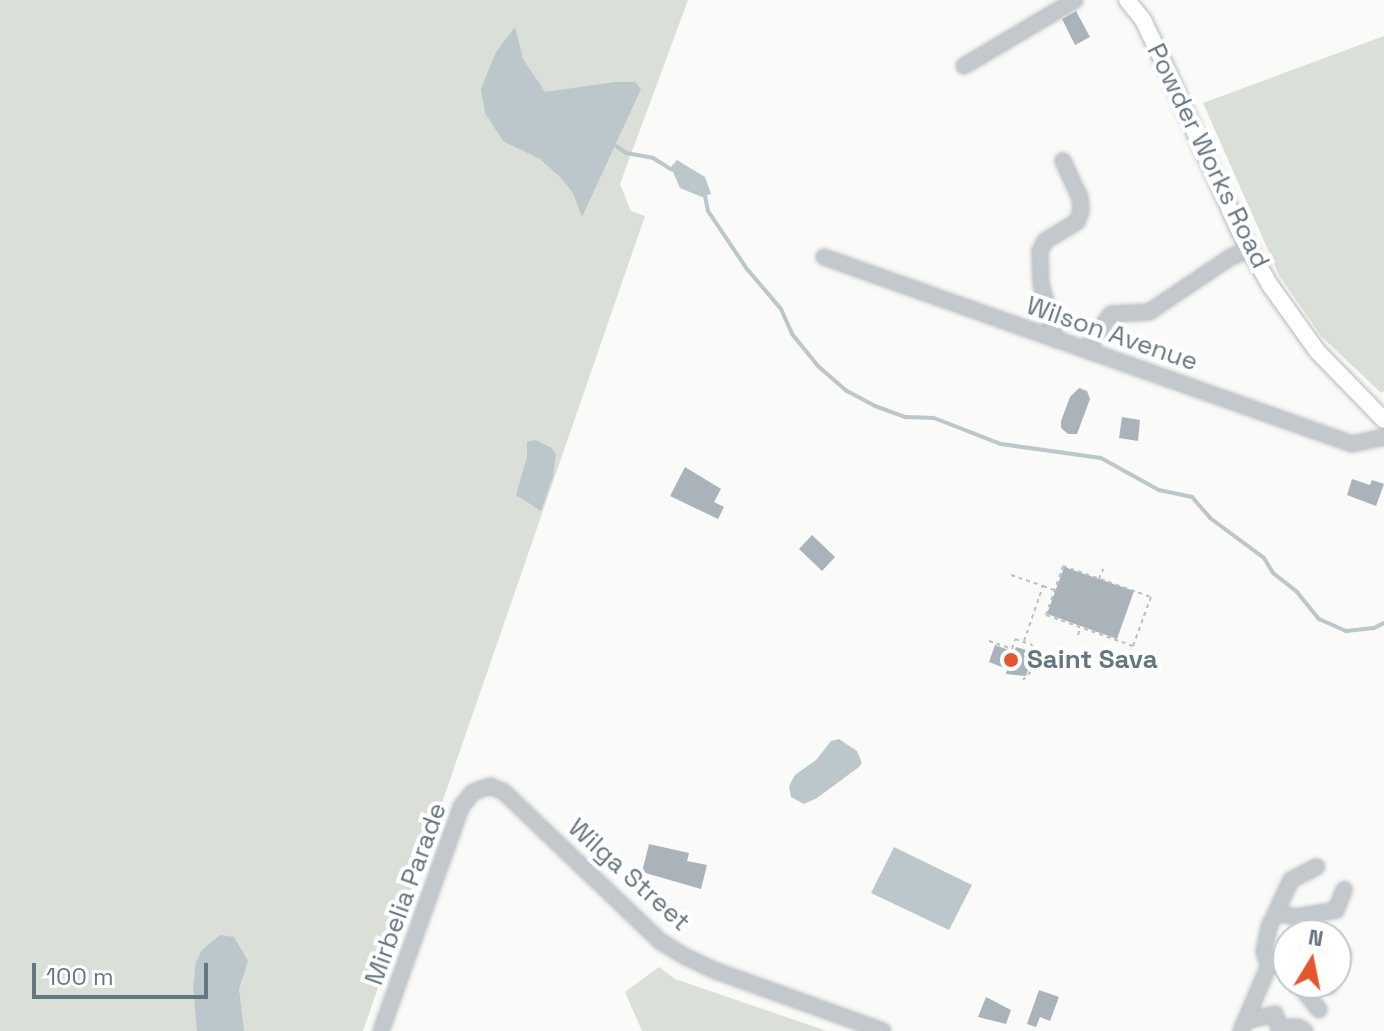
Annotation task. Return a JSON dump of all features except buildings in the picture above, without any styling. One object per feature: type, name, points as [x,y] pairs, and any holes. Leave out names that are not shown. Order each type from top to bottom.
[{"type":"main road","name":"Powder Works Road","points":[[1127,0],[1143,20],[1250,249],[1317,351],[1384,420]]},
{"type":"street","points":[[964,66],[1075,0]]},
{"type":"street","points":[[1056,340],[1041,284],[1040,251],[1045,241],[1077,222],[1081,211],[1080,198],[1063,161]]},
{"type":"street","points":[[1086,350],[1111,314],[1149,312],[1231,257],[1250,249]]},
{"type":"street","name":"Wilson Avenue","points":[[824,257],[1352,444],[1384,437]]},
{"type":"street","name":"Mirbelia Parade","points":[[381,1031],[461,807],[473,792],[490,786]]},
{"type":"street","name":"Wilga Street","points":[[490,786],[504,792],[660,941],[684,956],[719,972],[883,1031]]},
{"type":"street","points":[[1243,1026],[1269,965],[1264,952],[1269,927],[1291,880],[1317,867]]},
{"type":"street","points":[[1276,913],[1297,917],[1336,910],[1344,890]]},
{"type":"street","points":[[1266,958],[1272,961]]},
{"type":"street","points":[[1310,999],[1319,1010]]},
{"type":"street","points":[[1243,1026],[1275,1014],[1280,1030],[1298,1027],[1305,1031]]},
{"type":"path","points":[[1063,566],[1099,579],[1151,597],[1133,646],[1046,615],[1063,566]]},
{"type":"path","points":[[1099,579],[1103,569]]},
{"type":"path","points":[[1011,575],[1055,590]]},
{"type":"path","points":[[1024,642],[1043,586]]},
{"type":"path","points":[[1078,635],[1081,628]]},
{"type":"path","points":[[989,641],[1012,649],[1015,639],[1032,645],[1036,666],[1023,680]]},
{"type":"shaded area","points":[[0,0],[688,0],[620,184],[631,211],[645,216],[363,1031],[0,1031]]},
{"type":"shaded area","points":[[515,27],[523,59],[545,92],[615,82],[635,82],[641,89],[582,217],[573,193],[560,177],[540,159],[503,141],[485,113],[481,89],[496,52]]},
{"type":"shaded area","points":[[1384,36],[1384,391],[1381,393],[1321,336],[1279,275],[1203,103]]},
{"type":"shaded area","points":[[677,160],[705,177],[711,194],[702,197],[680,188],[671,167]]},
{"type":"shaded area","points":[[535,440],[552,448],[556,455],[553,476],[541,511],[516,495],[527,457],[527,442]]},
{"type":"shaded area","points":[[839,739],[857,751],[862,763],[859,767],[804,804],[791,797],[789,786],[795,775],[816,760],[831,741]]},
{"type":"shaded area","points":[[894,847],[972,885],[949,930],[871,893]]},
{"type":"shaded area","points":[[220,935],[234,937],[248,961],[239,989],[244,1031],[197,1031],[193,987],[196,962],[202,950]]},
{"type":"shaded area","points":[[659,967],[675,979],[827,1031],[642,1031],[625,992]]},
{"type":"waterway","points":[[615,145],[626,153],[653,158],[672,170]]},
{"type":"waterway","points":[[705,196],[708,211],[747,269],[781,309],[792,334],[818,366],[847,391],[875,406],[906,417],[934,418],[1001,444],[1101,458],[1159,490],[1192,497],[1210,518],[1264,558],[1273,573],[1297,592],[1319,619],[1346,631],[1374,628],[1384,623]]},
{"type":"place","name":"Saint Sava","points":[[1011,660]]}]
